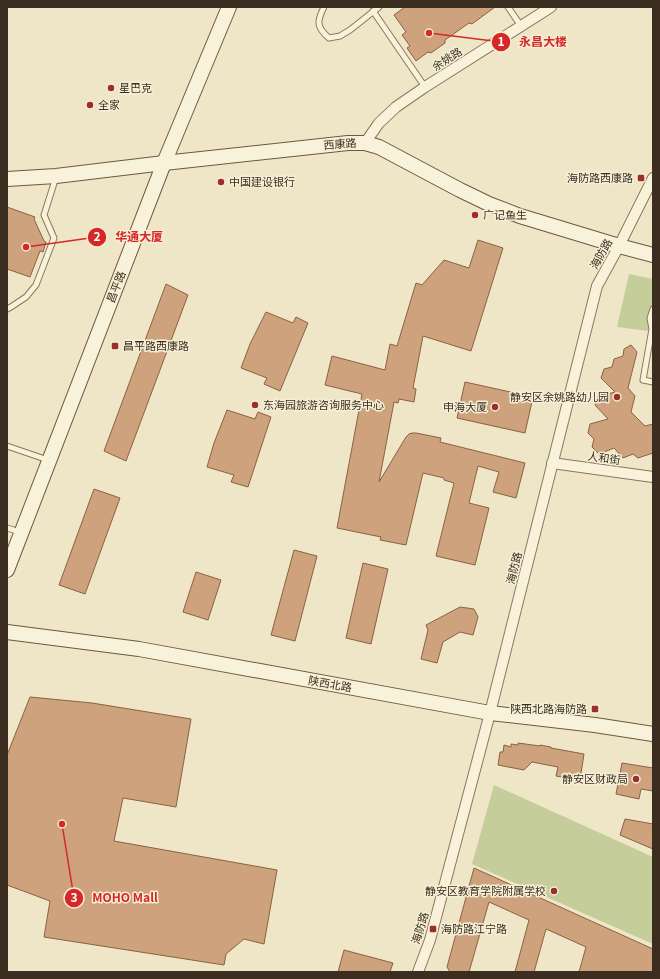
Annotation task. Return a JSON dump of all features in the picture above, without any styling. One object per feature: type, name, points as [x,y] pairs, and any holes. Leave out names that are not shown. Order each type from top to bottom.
[{"type":"street","name":"昌平路","points":[[8,565],[164,163],[229,7]]},
{"type":"street","name":"余姚路","points":[[365,143],[379,123],[396,107],[551,7]]},
{"type":"street","name":"西康路","points":[[7,178],[56,176],[348,142],[365,143],[379,147],[489,204],[520,216],[653,255]]},
{"type":"street","name":"海防路","points":[[418,972],[430,940],[490,713],[597,286],[653,178]]},
{"type":"street","name":"人和街","points":[[552,463],[653,477]]},
{"type":"street","name":"陕西北路","points":[[7,632],[139,649],[490,713],[595,725],[653,734]]},
{"type":"lane","points":[[324,7],[318,24],[329,38],[340,36],[350,30],[379,7]]},
{"type":"lane","points":[[508,7],[522,26]]},
{"type":"lane","points":[[374,11],[425,88]]},
{"type":"lane","points":[[7,309],[11,308],[26,297],[36,285],[54,238],[44,215],[56,176]]},
{"type":"lane","points":[[653,309],[650,318],[652,329],[643,380],[653,382]]},
{"type":"lane","points":[[7,446],[49,460]]},
{"type":"lane","points":[[7,528],[21,532]]},
{"type":"green space","points":[[629,274],[653,279],[653,301],[648,321],[648,331],[617,327]]},
{"type":"green space","points":[[494,785],[653,857],[653,944],[472,864]]},
{"type":"building","points":[[405,7],[495,7],[472,24],[469,23],[445,40],[445,43],[431,53],[428,52],[416,61],[407,48],[410,46],[402,35],[406,32],[394,15]]},
{"type":"building","points":[[7,207],[35,217],[34,219],[44,241],[46,242],[43,252],[40,251],[30,277],[7,269]]},
{"type":"building","points":[[478,240],[503,248],[471,351],[423,336],[413,388],[416,389],[414,402],[399,399],[398,403],[394,402],[379,482],[406,437],[412,433],[441,438],[440,442],[525,463],[516,498],[493,492],[499,472],[478,466],[469,503],[489,508],[475,565],[436,556],[454,483],[444,480],[444,478],[423,473],[406,545],[380,540],[381,537],[337,528],[362,394],[325,385],[332,356],[385,370],[390,344],[397,346],[416,283],[422,285],[444,260],[469,268]]},
{"type":"building","points":[[166,284],[188,295],[126,461],[104,451]]},
{"type":"building","points":[[266,312],[293,323],[296,317],[308,323],[280,391],[264,384],[267,378],[241,368],[250,344]]},
{"type":"building","points":[[631,345],[637,352],[628,388],[635,396],[631,412],[645,426],[653,424],[653,453],[638,458],[633,454],[623,458],[614,448],[599,454],[592,447],[594,439],[588,433],[590,424],[608,419],[595,405],[597,397],[615,392],[601,378],[604,369],[612,367],[614,359],[623,356],[624,349]]},
{"type":"building","name":"申海大厦","points":[[465,382],[533,397],[525,433],[457,418]]},
{"type":"building","points":[[227,410],[255,419],[258,412],[271,417],[248,487],[231,482],[234,475],[207,467],[214,443]]},
{"type":"building","points":[[94,489],[120,498],[85,594],[59,585]]},
{"type":"building","points":[[294,550],[317,556],[295,641],[271,635]]},
{"type":"building","points":[[363,563],[388,569],[371,644],[346,638]]},
{"type":"building","points":[[196,572],[221,580],[208,620],[183,612]]},
{"type":"building","points":[[460,607],[474,609],[478,617],[473,635],[460,632],[443,642],[437,663],[421,659],[428,630],[426,625]]},
{"type":"building","points":[[30,697],[92,703],[191,719],[176,807],[123,798],[114,841],[277,870],[264,944],[244,939],[226,954],[224,965],[44,937],[50,901],[7,885],[7,755]]},
{"type":"building","points":[[518,743],[540,745],[584,754],[580,780],[556,776],[558,767],[532,762],[524,770],[498,765],[500,752],[503,752],[504,745],[511,747],[511,744],[518,745]]},
{"type":"building","name":"静安区财政局","points":[[622,763],[653,768],[653,791],[641,789],[639,799],[616,794]]},
{"type":"building","points":[[625,819],[653,824],[653,849],[620,835]]},
{"type":"building","points":[[474,868],[653,949],[653,972],[579,972],[586,947],[546,929],[534,972],[515,972],[529,920],[489,902],[469,972],[450,972],[447,967]]},
{"type":"building","points":[[344,950],[393,963],[390,972],[338,972]]},
{"type":"place","name":"永昌大楼","points":[[429,33]]},
{"type":"place","name":"星巴克","points":[[111,88]]},
{"type":"place","name":"全家","points":[[90,105]]},
{"type":"place","name":"海防路西康路","points":[[641,178]]},
{"type":"place","name":"中国建设银行","points":[[221,182]]},
{"type":"place","name":"广记鱼生","points":[[475,215]]},
{"type":"place","name":"华通大厦","points":[[26,247]]},
{"type":"place","name":"昌平路西康路","points":[[115,346]]},
{"type":"place","name":"静安区余姚路幼儿园","points":[[617,397]]},
{"type":"place","name":"东海园旅游咨询服务中心","points":[[255,405]]},
{"type":"place","name":"申海大厦","points":[[495,407]]},
{"type":"place","name":"陕西北路海防路","points":[[595,709]]},
{"type":"place","name":"静安区财政局","points":[[636,779]]},
{"type":"place","name":"MOHO Mall","points":[[62,824]]},
{"type":"place","name":"静安区教育学院附属学校","points":[[554,891]]},
{"type":"place","name":"海防路江宁路","points":[[433,929]]}]
